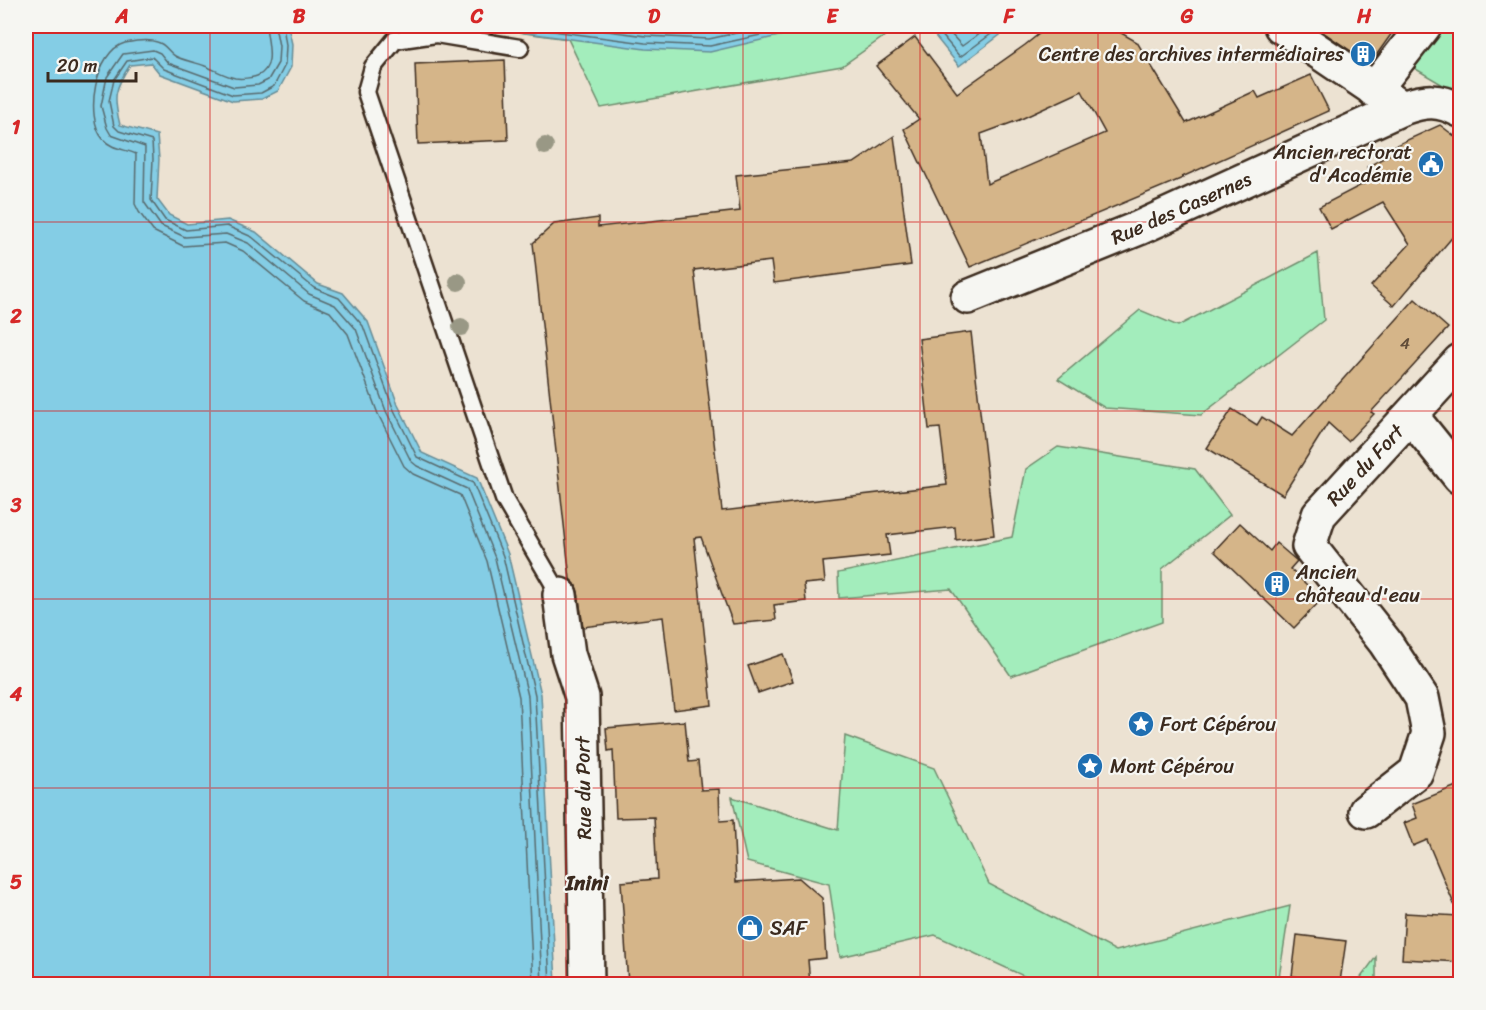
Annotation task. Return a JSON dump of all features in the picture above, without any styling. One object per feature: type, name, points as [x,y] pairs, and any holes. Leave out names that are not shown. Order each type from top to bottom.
[{"type":"street","points":[[1281,26],[1402,108]]},
{"type":"street","points":[[1374,90],[1424,26]]},
{"type":"street","name":"Rue des Casernes","points":[[968,297],[1139,228],[1402,108],[1433,101],[1442,102],[1461,110]]},
{"type":"street","name":"Rue du Fort","points":[[1366,811],[1416,772],[1429,732],[1422,698],[1385,642],[1309,546],[1319,514],[1461,361]]},
{"type":"street","points":[[1411,416],[1461,477]]},
{"type":"street","name":"Rue du Port","points":[[560,595],[568,654],[582,697],[587,984]]},
{"type":"lane","points":[[520,48],[436,34],[395,40],[373,67],[366,92],[504,499],[560,595]]},
{"type":"green space","points":[[485,26],[899,26],[842,66],[601,108],[568,39]]},
{"type":"green space","points":[[1445,26],[1460,26],[1460,95],[1414,68]]},
{"type":"green space","points":[[1318,253],[1324,320],[1201,415],[1105,408],[1058,379],[1140,310],[1178,326]]},
{"type":"green space","points":[[1058,447],[1195,469],[1230,515],[1162,569],[1162,622],[1011,676],[951,589],[839,598],[838,573],[1012,537],[1026,469]]},
{"type":"green space","points":[[845,736],[934,768],[989,884],[1116,951],[1290,906],[1278,984],[1041,984],[935,935],[840,957],[829,884],[747,862],[732,797],[838,830]]},
{"type":"green space","points":[[1376,957],[1376,984],[1356,984]]},
{"type":"water","points":[[26,26],[288,26],[292,44],[291,67],[278,91],[262,99],[233,101],[160,74],[151,63],[130,65],[116,94],[120,125],[157,135],[159,159],[157,199],[169,215],[187,224],[228,220],[256,232],[318,284],[343,293],[368,322],[398,405],[422,453],[477,478],[508,554],[541,694],[556,984],[26,984]]},
{"type":"water","points":[[485,26],[822,26],[710,52],[645,49]]},
{"type":"water","points":[[939,26],[1012,26],[959,66],[931,31]]},
{"type":"building","points":[[1049,26],[1109,26],[1137,42],[1186,123],[1255,91],[1259,98],[1311,75],[1329,111],[1183,178],[970,267],[904,129],[919,119],[876,66],[915,37],[957,93]],"holes":[[[1082,91],[1105,133],[987,184],[981,134],[1019,120]]]},
{"type":"building","name":"Centre des archives intermédiaires","points":[[1314,26],[1397,26],[1370,64]]},
{"type":"building","points":[[505,60],[508,140],[418,144],[415,64]]},
{"type":"building","points":[[1440,125],[1461,141],[1461,227],[1394,306],[1371,286],[1410,244],[1383,202],[1331,229],[1319,207],[1373,179],[1367,167],[1389,155],[1383,151]]},
{"type":"building","points":[[894,136],[911,265],[774,283],[771,261],[694,270],[722,511],[947,485],[940,428],[929,429],[919,339],[971,332],[994,535],[956,540],[955,527],[887,535],[890,555],[823,562],[825,582],[804,584],[806,601],[774,605],[776,620],[733,624],[701,537],[694,538],[712,705],[674,710],[663,617],[583,627],[578,592],[570,579],[533,243],[554,224],[598,218],[598,227],[740,211],[736,175],[854,163]]},
{"type":"building","points":[[1415,299],[1448,328],[1371,412],[1374,414],[1348,441],[1328,423],[1283,495],[1207,448],[1232,409],[1257,425],[1262,417],[1292,436]]},
{"type":"building","name":"Ancien château d'eau","points":[[1240,523],[1270,551],[1276,543],[1297,561],[1290,569],[1322,599],[1294,628],[1214,551]]},
{"type":"building","points":[[783,654],[793,681],[758,693],[748,666]]},
{"type":"building","points":[[685,721],[689,762],[698,761],[701,790],[719,789],[720,821],[733,820],[736,882],[799,878],[822,898],[826,958],[808,960],[810,984],[628,984],[621,882],[657,879],[654,817],[616,818],[613,750],[608,751],[606,728]]},
{"type":"building","points":[[1461,784],[1461,962],[1402,959],[1405,913],[1459,916],[1427,840],[1413,846],[1404,823],[1417,818],[1412,804]]},
{"type":"building","points":[[1297,935],[1346,941],[1340,982],[1292,976]]},
{"type":"place","name":"Centre des archives intermédiaires","points":[[1363,54]]},
{"type":"place","name":"Ancien rectorat d'Académie","points":[[1431,164]]},
{"type":"place","name":"Ancien château d'eau","points":[[1277,584]]},
{"type":"place","name":"Fort Cépérou","points":[[1141,724]]},
{"type":"place","name":"Mont Cépérou","points":[[1090,766]]},
{"type":"place","name":"SAF","points":[[750,928]]},
{"type":"district","name":"Inini","points":[[587,883]]}]
